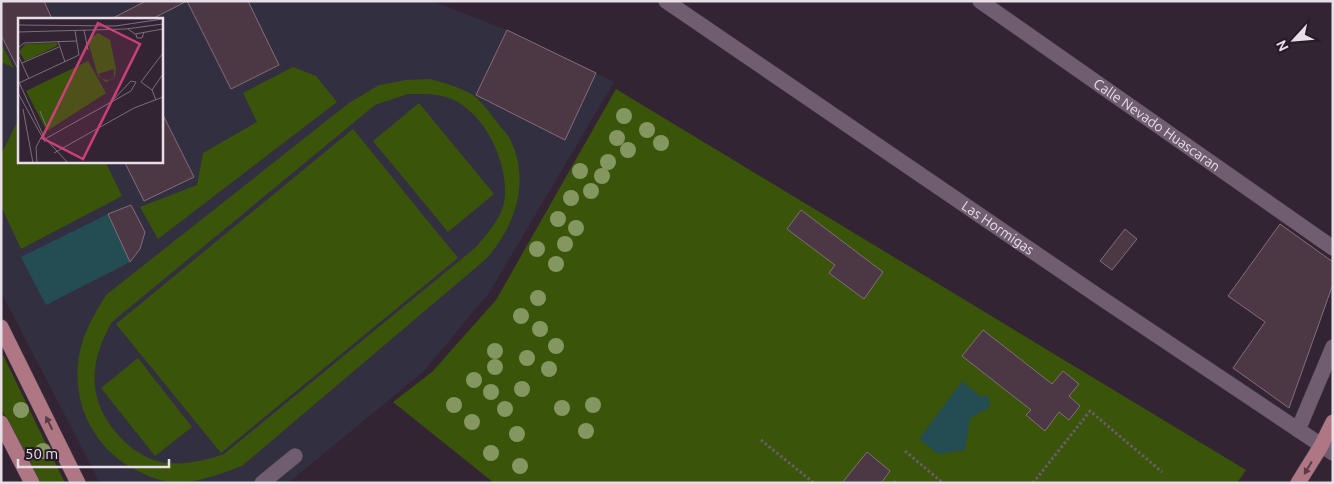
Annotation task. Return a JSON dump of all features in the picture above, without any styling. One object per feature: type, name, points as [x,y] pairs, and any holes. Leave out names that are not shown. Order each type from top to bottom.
[{"type":"main road","points":[[1,327],[6,342],[78,483]]},
{"type":"main road","points":[[1298,483],[1327,450],[1333,422]]},
{"type":"main road","points":[[1,423],[32,483]]},
{"type":"street","name":"Las Hormigas","points":[[666,1],[1100,298],[1327,450]]},
{"type":"street","name":"Calle Nevado Huascaran","points":[[980,1],[1333,248]]},
{"type":"street","points":[[1298,430],[1333,347]]},
{"type":"street","points":[[262,483],[295,456]]},
{"type":"path","points":[[1033,483],[1090,410],[1162,472]]},
{"type":"path","points":[[760,440],[814,483]]},
{"type":"path","points":[[905,451],[944,483]]},
{"type":"shaded area","points":[[1,1],[432,1],[507,30],[614,82],[489,293],[424,371],[288,483],[100,483],[1,292]]},
{"type":"shaded area","points":[[108,214],[130,262],[46,305],[21,257]]},
{"type":"shaded area","points":[[962,381],[981,397],[988,395],[990,407],[970,418],[965,450],[938,454],[919,439]]},
{"type":"green space","points":[[1,43],[14,68],[1,62]]},
{"type":"green space","points":[[293,67],[316,76],[337,102],[158,239],[140,207],[197,185],[203,153],[257,122],[243,93]]},
{"type":"green space","points":[[430,79],[457,87],[473,95],[510,139],[519,171],[517,203],[505,233],[496,246],[486,259],[242,466],[201,479],[175,482],[151,477],[121,461],[95,434],[80,400],[78,381],[78,362],[82,343],[89,324],[106,295],[349,103],[379,85],[406,80]],"holes":[[[408,94],[441,96],[460,103],[472,113],[492,140],[499,156],[505,188],[502,209],[488,233],[475,248],[224,454],[192,462],[168,463],[150,459],[132,448],[112,427],[97,399],[95,369],[98,354],[112,322],[375,105]]]},
{"type":"green space","points":[[616,89],[1246,470],[1237,483],[494,483],[393,402],[432,372],[496,300]]},
{"type":"green space","points":[[419,103],[494,194],[448,232],[373,141]]},
{"type":"green space","points":[[18,120],[18,162],[105,162],[122,196],[21,249],[1,206],[1,155]]},
{"type":"green space","points":[[353,129],[458,258],[221,453],[116,324]]},
{"type":"green space","points":[[1,354],[65,483],[38,483],[1,408]]},
{"type":"green space","points":[[138,358],[192,427],[155,456],[101,388]]},
{"type":"building","points":[[1,1],[44,1],[52,18],[18,18],[18,69],[1,35]]},
{"type":"building","points":[[146,1],[187,1],[154,18],[113,18]]},
{"type":"building","points":[[187,1],[248,1],[279,65],[231,89]]},
{"type":"building","points":[[507,30],[596,73],[565,140],[476,95]]},
{"type":"building","points":[[162,113],[194,177],[144,201],[124,162],[162,162]]},
{"type":"building","points":[[131,205],[145,232],[140,249],[130,262],[108,214]]},
{"type":"building","points":[[801,210],[883,272],[864,299],[829,273],[835,265],[787,229]]},
{"type":"building","points":[[1280,224],[1333,262],[1333,284],[1289,408],[1233,368],[1265,322],[1228,296]]},
{"type":"building","points":[[1125,229],[1137,239],[1112,270],[1100,261]]},
{"type":"building","points":[[983,330],[1052,384],[1063,371],[1079,384],[1069,396],[1080,406],[1069,420],[1059,412],[1045,431],[1026,415],[1031,410],[962,356]]},
{"type":"building","points":[[867,452],[890,471],[881,483],[842,483]]}]
